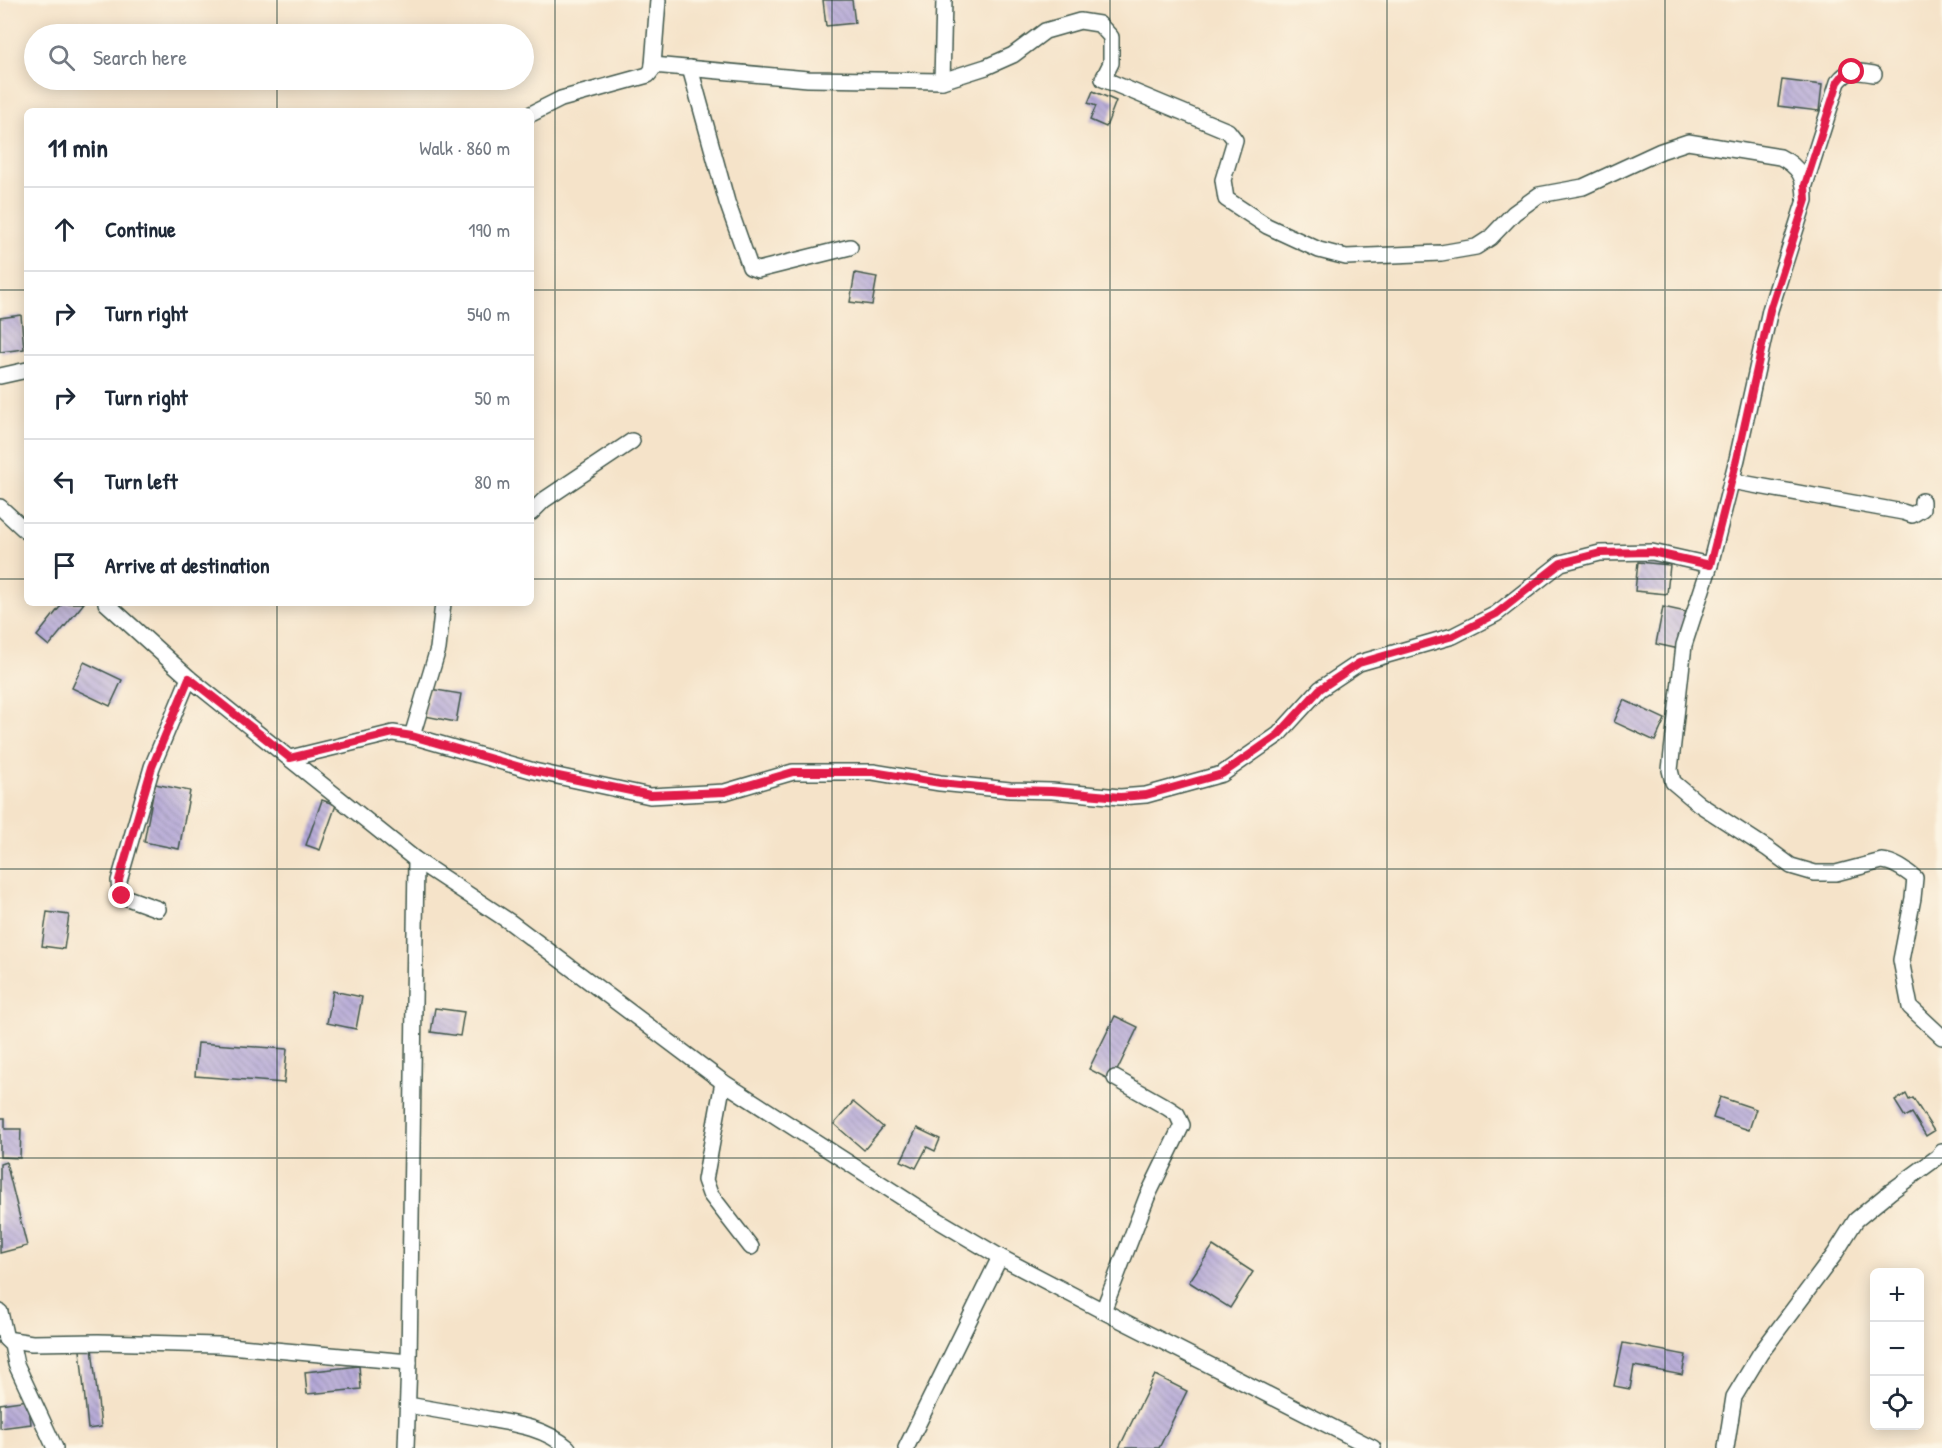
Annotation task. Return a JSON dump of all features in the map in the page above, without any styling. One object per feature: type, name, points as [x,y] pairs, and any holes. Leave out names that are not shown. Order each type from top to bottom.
[{"type":"street","points":[[534,112],[561,99],[648,75],[653,65],[658,0]]},
{"type":"street","points":[[942,81],[944,0]]},
{"type":"street","points":[[653,65],[808,79],[942,81],[986,67],[1013,55],[1045,31],[1080,21],[1099,24],[1110,37],[1111,63],[1103,79],[1228,131],[1235,140],[1223,180],[1226,199],[1267,226],[1319,250],[1346,257],[1441,253],[1476,247],[1490,238],[1514,213],[1539,195],[1583,187],[1661,151],[1688,142],[1780,157],[1796,167],[1805,185]]},
{"type":"street","points":[[690,68],[727,202],[750,267],[758,270],[850,247]]},
{"type":"street","points":[[1874,74],[1852,72],[1844,74],[1838,82],[1805,185],[1806,200],[1770,310],[1710,565],[1684,645],[1670,770],[1673,782],[1699,804],[1791,866],[1815,873],[1836,873],[1886,861],[1900,867],[1915,878],[1901,960],[1910,1007],[1942,1037]]},
{"type":"street","points":[[0,376],[24,371]]},
{"type":"street","points":[[534,510],[544,500],[632,441]]},
{"type":"street","points":[[1731,481],[1903,512],[1912,516],[1922,509],[1922,501]]},
{"type":"street","points":[[0,507],[24,529]]},
{"type":"street","points":[[290,758],[393,733],[412,736],[534,771],[650,795],[725,792],[793,772],[873,772],[940,783],[1010,790],[1120,797],[1146,795],[1222,774],[1278,735],[1320,689],[1359,663],[1453,636],[1496,614],[1561,563],[1600,553],[1652,552],[1710,565]]},
{"type":"street","points":[[109,606],[189,678],[416,860],[510,922],[723,1082],[931,1216],[1000,1257],[1373,1448]]},
{"type":"street","points":[[412,736],[438,649],[444,606]]},
{"type":"street","points":[[158,909],[122,896],[119,880],[152,767],[189,678]]},
{"type":"street","points":[[406,1448],[416,860]]},
{"type":"street","points":[[1103,1311],[1148,1197],[1182,1125],[1177,1114],[1115,1078]]},
{"type":"street","points":[[723,1082],[705,1180],[710,1194],[751,1247]]},
{"type":"street","points":[[1726,1448],[1734,1397],[1760,1354],[1834,1255],[1856,1220],[1942,1152]]},
{"type":"street","points":[[906,1448],[1000,1257]]},
{"type":"street","points":[[0,1312],[6,1339],[12,1345],[16,1364],[56,1448]]},
{"type":"street","points":[[6,1339],[32,1343],[98,1342],[218,1346],[409,1362]]},
{"type":"street","points":[[408,1405],[515,1424],[556,1438],[568,1448]]},
{"type":"building","points":[[823,0],[852,0],[855,23],[826,26]]},
{"type":"building","points":[[1782,80],[1822,85],[1819,111],[1778,106]]},
{"type":"building","points":[[1093,91],[1116,101],[1106,127],[1090,120],[1096,106],[1088,103]]},
{"type":"building","points":[[855,273],[877,277],[872,305],[850,302]]},
{"type":"building","points":[[21,315],[24,349],[0,352],[0,318]]},
{"type":"building","points":[[1638,562],[1670,565],[1667,594],[1635,591]]},
{"type":"building","points":[[61,606],[82,606],[49,646],[37,636]]},
{"type":"building","points":[[1663,607],[1686,612],[1679,649],[1656,644]]},
{"type":"building","points":[[84,662],[122,680],[110,706],[72,688]]},
{"type":"building","points":[[430,689],[461,694],[456,722],[425,716]]},
{"type":"building","points":[[1624,700],[1665,719],[1655,741],[1614,722]]},
{"type":"building","points":[[155,784],[190,791],[179,849],[144,842]]},
{"type":"building","points":[[322,800],[336,805],[320,850],[306,845]]},
{"type":"building","points":[[47,912],[69,915],[64,949],[42,946]]},
{"type":"building","points":[[333,991],[362,997],[356,1029],[327,1023]]},
{"type":"building","points":[[435,1008],[464,1012],[460,1036],[431,1032]]},
{"type":"building","points":[[1115,1016],[1138,1027],[1112,1081],[1089,1069]]},
{"type":"building","points":[[198,1043],[287,1049],[284,1083],[195,1076]]},
{"type":"building","points":[[1906,1094],[1909,1100],[1913,1098],[1934,1131],[1926,1136],[1912,1113],[1905,1117],[1895,1101]]},
{"type":"building","points":[[1720,1097],[1756,1109],[1749,1130],[1713,1118]]},
{"type":"building","points":[[853,1102],[883,1127],[864,1150],[834,1124]]},
{"type":"building","points":[[0,1118],[5,1118],[5,1129],[21,1129],[20,1158],[0,1157]]},
{"type":"building","points":[[917,1128],[940,1139],[935,1151],[927,1147],[916,1168],[901,1161]]},
{"type":"building","points":[[6,1162],[27,1246],[0,1253],[0,1164]]},
{"type":"building","points":[[1213,1246],[1253,1272],[1230,1308],[1189,1282]]},
{"type":"building","points":[[1623,1343],[1686,1355],[1682,1375],[1634,1366],[1630,1389],[1614,1386]]},
{"type":"building","points":[[92,1348],[101,1427],[88,1429],[80,1350]]},
{"type":"building","points":[[359,1366],[361,1389],[307,1394],[305,1372]]},
{"type":"building","points":[[1155,1375],[1187,1391],[1159,1448],[1119,1448]]},
{"type":"building","points":[[28,1400],[31,1424],[0,1428],[0,1404]]},
{"type":"route","points":[[122,896],[119,880],[152,767],[189,678],[290,758],[393,733],[412,736],[534,771],[650,795],[725,792],[793,772],[873,772],[940,783],[1120,797],[1146,795],[1222,774],[1278,735],[1320,689],[1359,663],[1453,636],[1496,614],[1561,563],[1600,553],[1652,552],[1710,565],[1737,459],[1770,310],[1806,200],[1805,185],[1838,82],[1844,74],[1852,72]]}]
